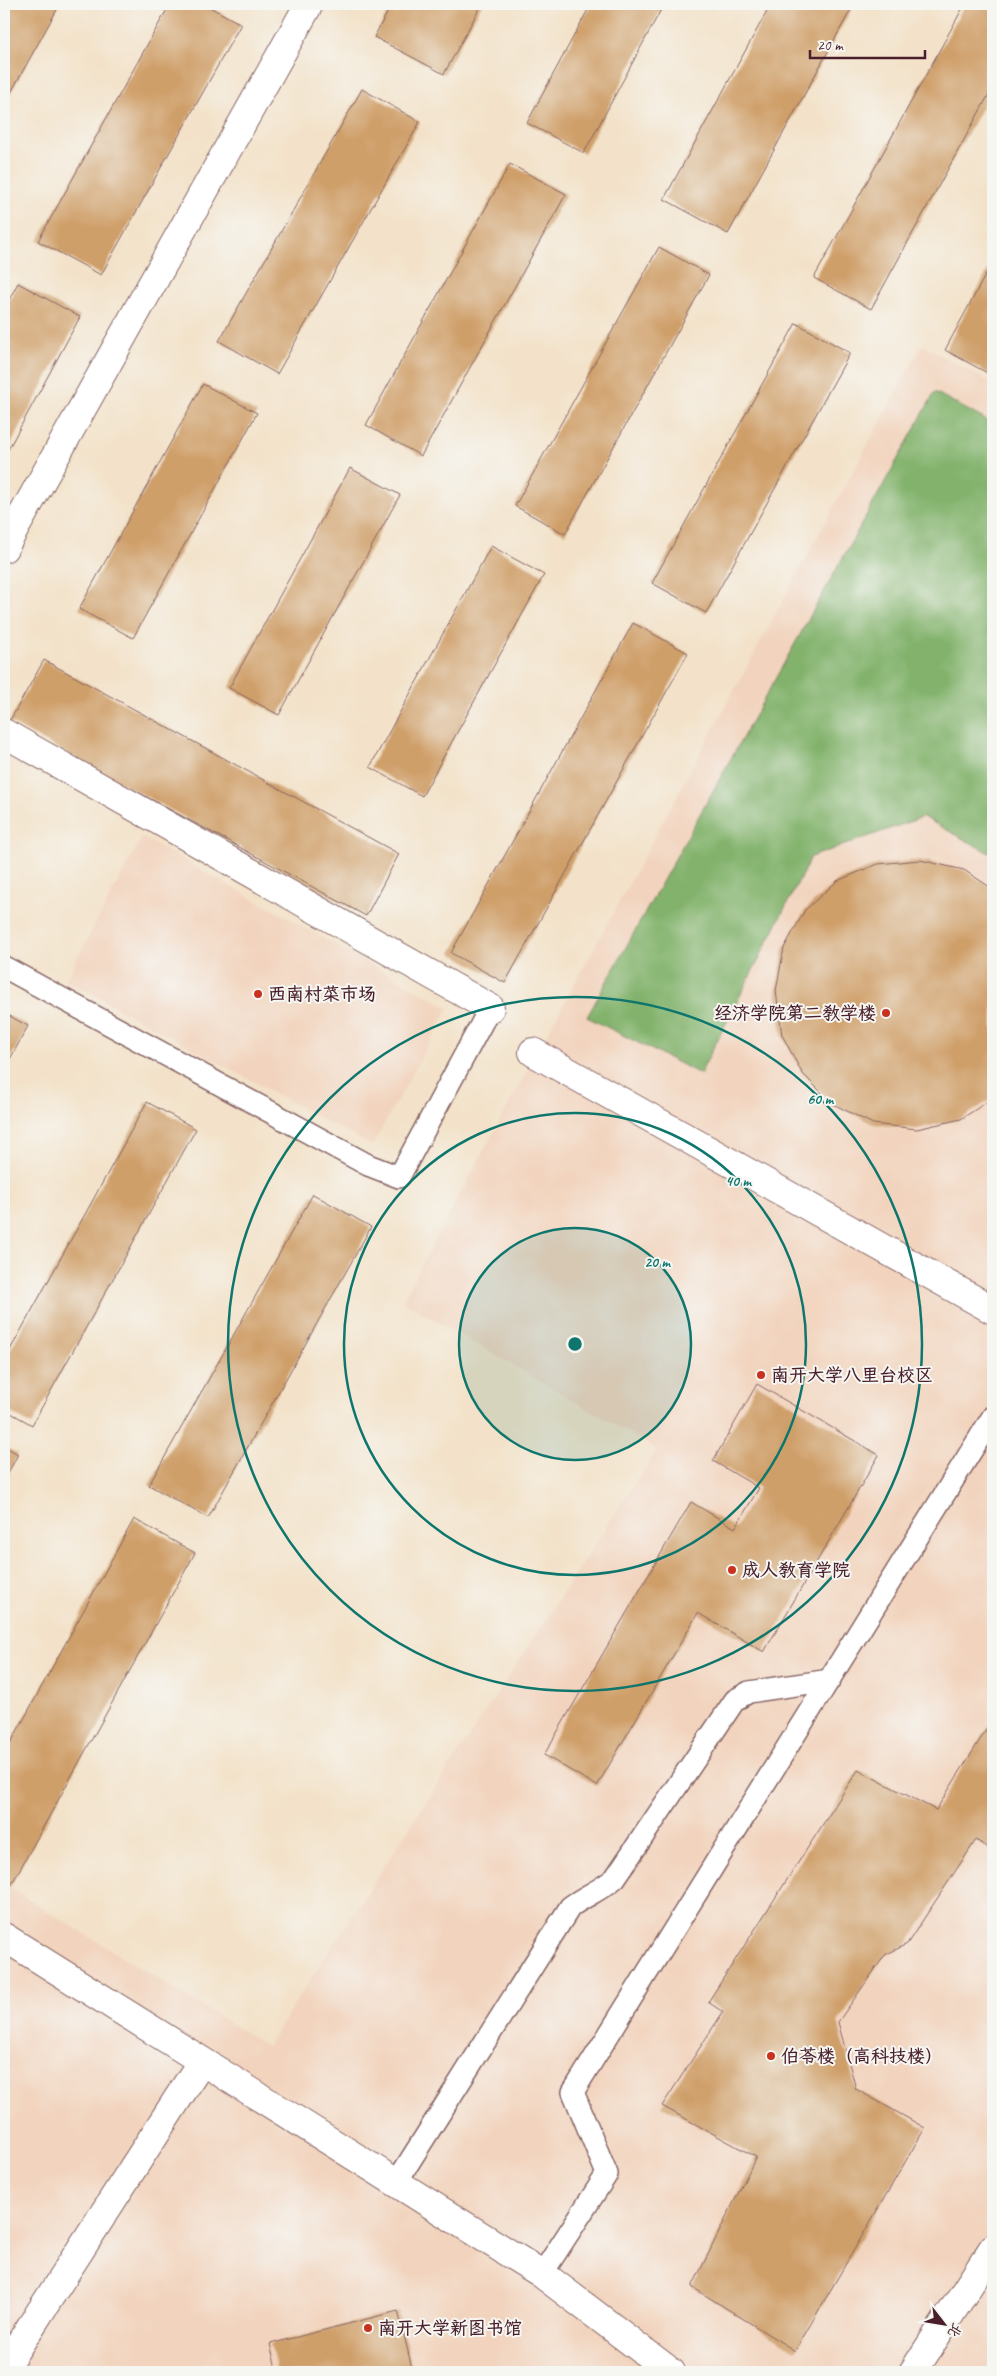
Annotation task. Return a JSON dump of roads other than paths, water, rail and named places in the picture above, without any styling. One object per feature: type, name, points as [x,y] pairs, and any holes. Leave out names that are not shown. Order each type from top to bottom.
[{"type":"street","points":[[4,548],[309,4]]},
{"type":"street","points":[[4,733],[490,1008]]},
{"type":"street","points":[[533,1052],[993,1310]]},
{"type":"street","points":[[4,1937],[542,2274],[671,2372]]},
{"type":"street","points":[[4,2368],[202,2061]]},
{"type":"street","points":[[913,2372],[993,2248]]},
{"type":"lane","points":[[4,967],[359,1161],[399,1178],[490,1008]]},
{"type":"lane","points":[[542,2274],[607,2174],[573,2092],[993,1416]]},
{"type":"lane","points":[[396,2183],[570,1907],[586,1896],[602,1890],[615,1878],[735,1700],[750,1692],[830,1680]]},
{"type":"place","name":"西南村菜市场","points":[[258,994]]},
{"type":"place","name":"经济学院第二教学楼","points":[[886,1013]]},
{"type":"place","name":"南开大学八里台校区","points":[[761,1375]]},
{"type":"place","name":"成人教育学院","points":[[732,1570]]},
{"type":"place","name":"伯苓楼（高科技楼）","points":[[771,2056]]},
{"type":"place","name":"南开大学新图书馆","points":[[368,2328]]}]
